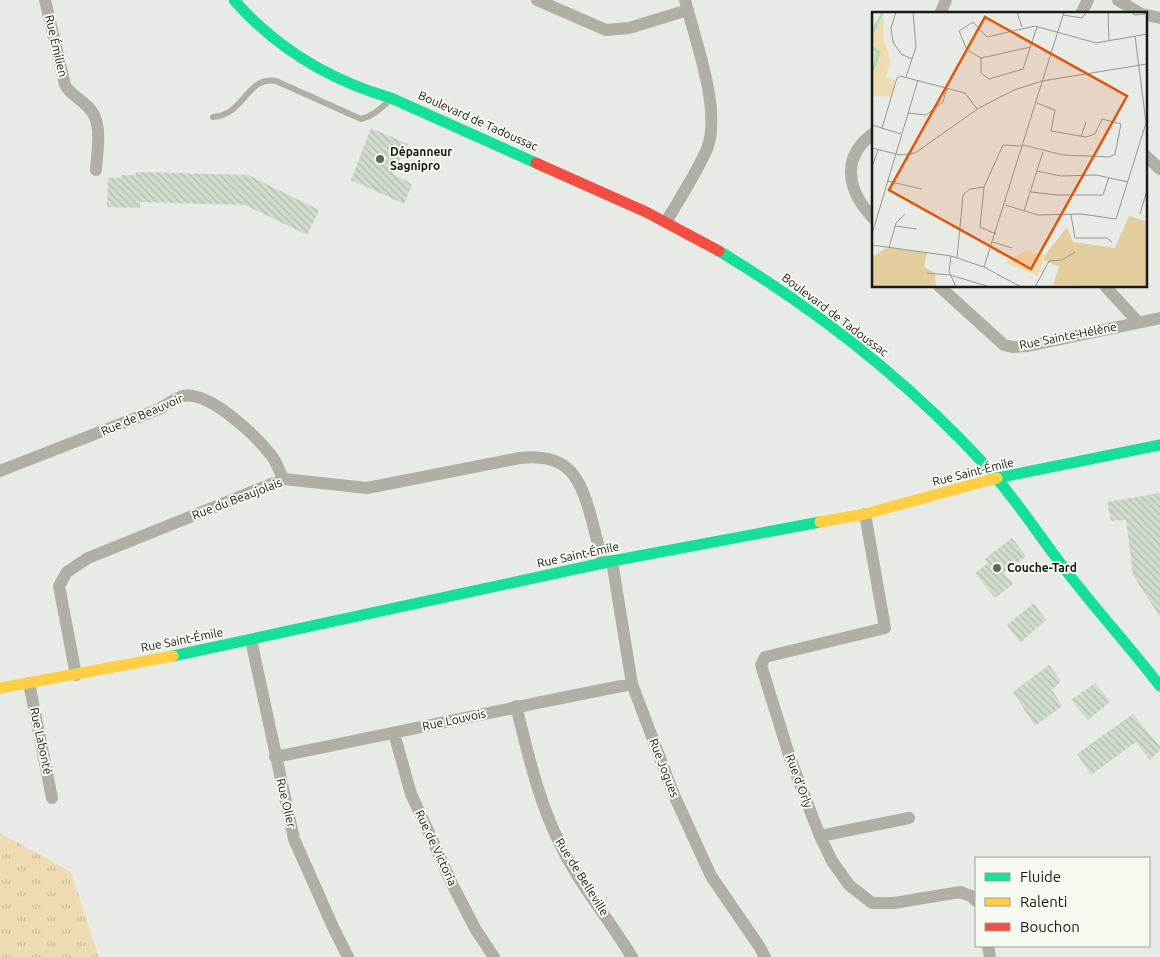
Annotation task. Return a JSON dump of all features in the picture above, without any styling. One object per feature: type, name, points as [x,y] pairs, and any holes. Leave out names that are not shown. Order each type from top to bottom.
[{"type":"main road","name":"Boulevard de Tadoussac","points":[[234,0],[275,40],[307,63],[367,92],[391,98],[666,222],[757,274],[814,313],[869,356],[922,402],[998,478],[1067,572],[1160,686]]},
{"type":"main road","name":"Boulevard de Tadoussac","points":[[279,27],[293,40],[316,55],[370,81],[391,98]]},
{"type":"main road","name":"Rue Saint-Émile","points":[[0,688],[76,676],[251,640],[608,562],[865,514],[998,478],[1160,445]]},
{"type":"street","name":"Rue Émilien","points":[[45,0],[64,85],[70,93],[93,112],[96,120],[96,170]]},
{"type":"street","points":[[538,0],[606,30],[629,28],[686,5],[709,93],[712,117],[711,134],[699,166],[666,222]]},
{"type":"street","points":[[941,12],[946,0]]},
{"type":"street","points":[[1082,12],[1088,0]]},
{"type":"street","points":[[1118,0],[1138,12]]},
{"type":"street","points":[[872,135],[862,143],[853,161],[851,172],[855,195],[872,216]]},
{"type":"street","points":[[1148,158],[1160,169]]},
{"type":"street","name":"Rue Sainte-Hélène","points":[[941,288],[1004,345],[1013,347],[1028,346],[1160,318]]},
{"type":"street","points":[[1107,288],[1138,322]]},
{"type":"street","name":"Rue de Beauvoir","points":[[0,471],[160,409],[182,396],[189,396],[211,402],[233,417],[272,456],[284,480]]},
{"type":"street","name":"Rue du Beaujolais","points":[[76,676],[59,586],[66,572],[88,558],[284,480],[367,488],[520,458],[532,457],[552,460],[572,471],[578,479],[608,562]]},
{"type":"street","name":"Rue d'Orly","points":[[865,514],[885,628],[765,657],[761,665],[790,758],[820,836],[832,861],[849,885],[872,904],[894,903],[960,892],[971,896],[975,900]]},
{"type":"street","name":"Rue Jogues","points":[[608,562],[632,684],[674,795],[711,876],[760,946],[765,957]]},
{"type":"street","name":"Rue Olier","points":[[251,640],[294,839],[348,957]]},
{"type":"street","name":"Rue Labonté","points":[[29,683],[52,798]]},
{"type":"street","name":"Rue Louvois","points":[[276,757],[516,706],[632,684]]},
{"type":"street","name":"Rue de Belleville","points":[[516,706],[536,788],[560,845],[588,890],[619,934],[632,957]]},
{"type":"street","name":"Rue de Victoria","points":[[394,733],[412,794],[431,837],[452,884],[476,930],[494,957]]},
{"type":"street","points":[[820,836],[909,818]]},
{"type":"lane","points":[[213,117],[221,117],[228,114],[235,109],[257,84],[268,79],[361,119],[369,117],[378,111],[391,98]]},
{"type":"green space","points":[[0,833],[71,872],[99,957],[0,957]]},
{"type":"building","name":"Dépanneur Sagnipro","points":[[371,128],[408,144],[393,174],[412,184],[404,204],[351,180]]},
{"type":"building","points":[[136,172],[248,175],[319,210],[307,235],[245,205],[140,202],[140,208],[107,207],[108,178],[121,178],[121,175],[136,175]]},
{"type":"building","points":[[1160,493],[1160,617],[1133,575],[1126,520],[1111,521],[1107,502]]},
{"type":"building","name":"Couche-Tard","points":[[1012,538],[1026,556],[1004,573],[1013,584],[995,598],[975,573],[988,563],[985,559]]},
{"type":"building","points":[[1034,603],[1046,620],[1020,643],[1007,625]]},
{"type":"building","points":[[1049,665],[1061,681],[1052,690],[1062,706],[1035,726],[1013,692]]},
{"type":"building","points":[[1095,683],[1110,702],[1088,720],[1071,700]]},
{"type":"building","points":[[1133,714],[1160,747],[1160,750],[1150,760],[1136,742],[1091,775],[1077,754]]},
{"type":"traffic: fast","points":[[234,0],[251,18],[286,48],[325,72],[368,91],[391,98],[536,163]]},
{"type":"traffic: fast","points":[[719,251],[791,298],[860,349],[893,376],[956,435],[1008,492],[1067,572],[1160,686]]},
{"type":"traffic: fast","points":[[997,478],[1160,445]]},
{"type":"traffic: fast","points":[[173,656],[612,561],[820,522]]},
{"type":"traffic: slow","points":[[820,522],[865,514],[997,478]]},
{"type":"traffic: slow","points":[[0,688],[173,656]]},
{"type":"traffic: jam","points":[[536,163],[646,212],[719,251]]},
{"type":"place","name":"Dépanneur Sagnipro","points":[[380,159]]},
{"type":"place","name":"Couche-Tard","points":[[997,568]]}]
